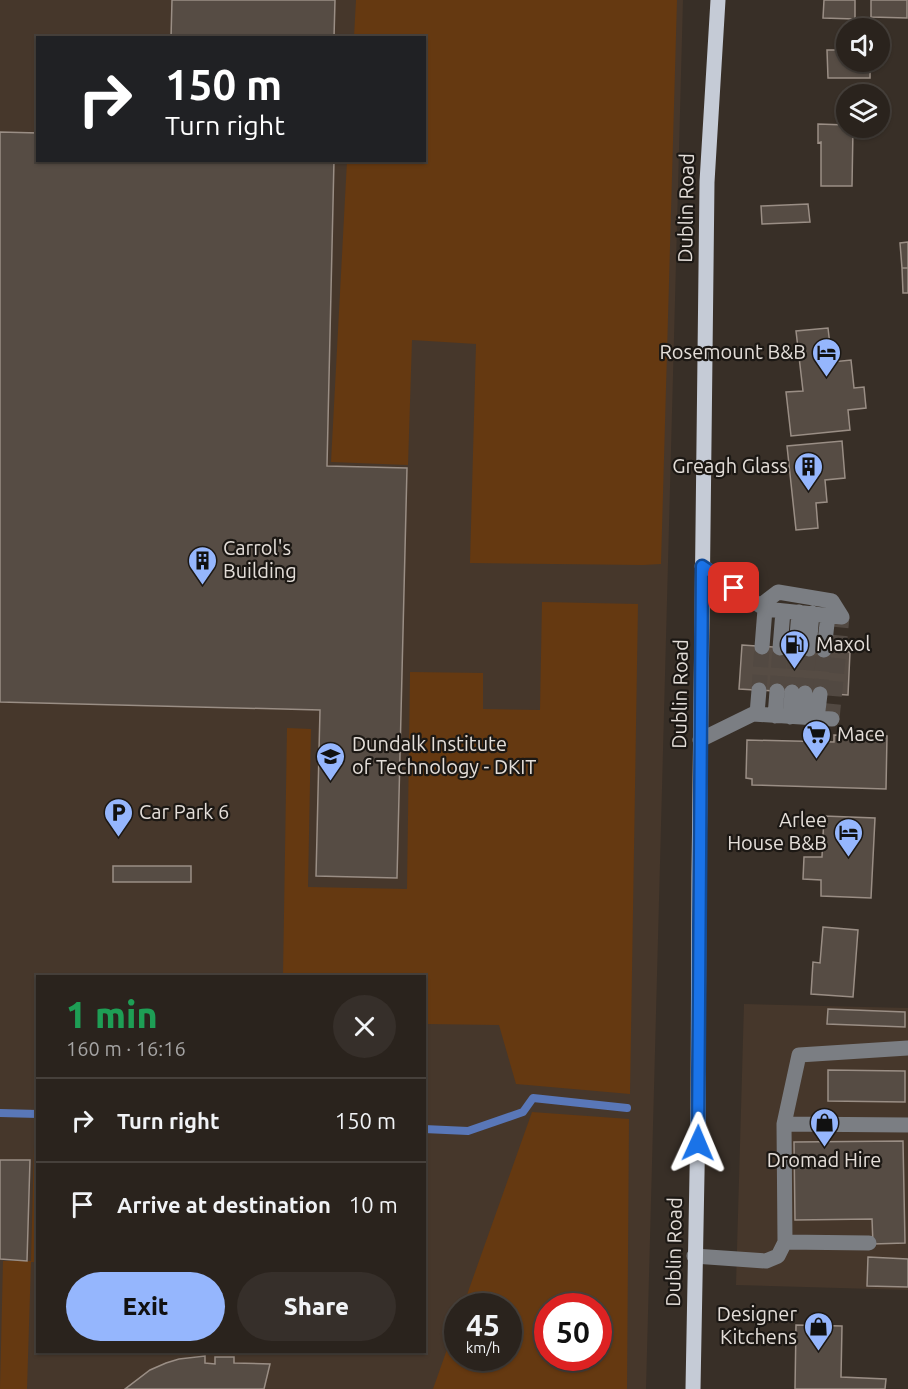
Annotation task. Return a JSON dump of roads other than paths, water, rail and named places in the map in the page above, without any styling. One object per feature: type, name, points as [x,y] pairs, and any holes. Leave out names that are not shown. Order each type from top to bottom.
[{"type":"main road","name":"Dublin Road","points":[[693,1389],[699,1097],[700,740],[707,182],[718,0]]},
{"type":"lane","points":[[702,566],[763,607],[842,616],[832,601],[777,592],[763,607],[762,647]]},
{"type":"lane","points":[[780,648],[783,611]]},
{"type":"lane","points":[[813,614],[810,649],[813,614]]},
{"type":"lane","points":[[757,714],[759,690]]},
{"type":"lane","points":[[803,718],[798,693],[803,718]]},
{"type":"lane","points":[[700,740],[753,714],[803,718]]},
{"type":"lane","points":[[694,1256],[766,1261],[778,1256],[785,1242],[778,1181],[784,1124],[799,1055],[908,1048]]},
{"type":"lane","points":[[784,1124],[908,1125]]},
{"type":"lane","points":[[785,1242],[869,1243]]},
{"type":"waterway","points":[[426,1129],[468,1131],[523,1112],[533,1098],[627,1108]]},
{"type":"waterway","points":[[0,1113],[36,1114]]},
{"type":"tunnel","points":[[832,719],[842,617]]},
{"type":"tunnel","points":[[759,690],[762,647]]},
{"type":"tunnel","points":[[777,691],[780,648]]},
{"type":"tunnel","points":[[792,692],[796,648]]},
{"type":"tunnel","points":[[805,693],[809,649]]},
{"type":"tunnel","points":[[820,694],[824,650]]},
{"type":"place","name":"Rosemount B&B","points":[[827,378]]},
{"type":"place","name":"Greagh Glass","points":[[809,492]]},
{"type":"place","name":"Carrol's Building","points":[[202,586]]},
{"type":"place","name":"Maxol","points":[[795,670]]},
{"type":"place","name":"Mace","points":[[816,760]]},
{"type":"place","name":"Dundalk Institute of Technology - DKIT","points":[[331,782]]},
{"type":"place","name":"Car Park 6","points":[[118,838]]},
{"type":"place","name":"Arlee House B&B","points":[[848,858]]},
{"type":"place","name":"Dromad Hire","points":[[824,1148]]},
{"type":"place","name":"Designer Kitchens","points":[[818,1352]]}]
